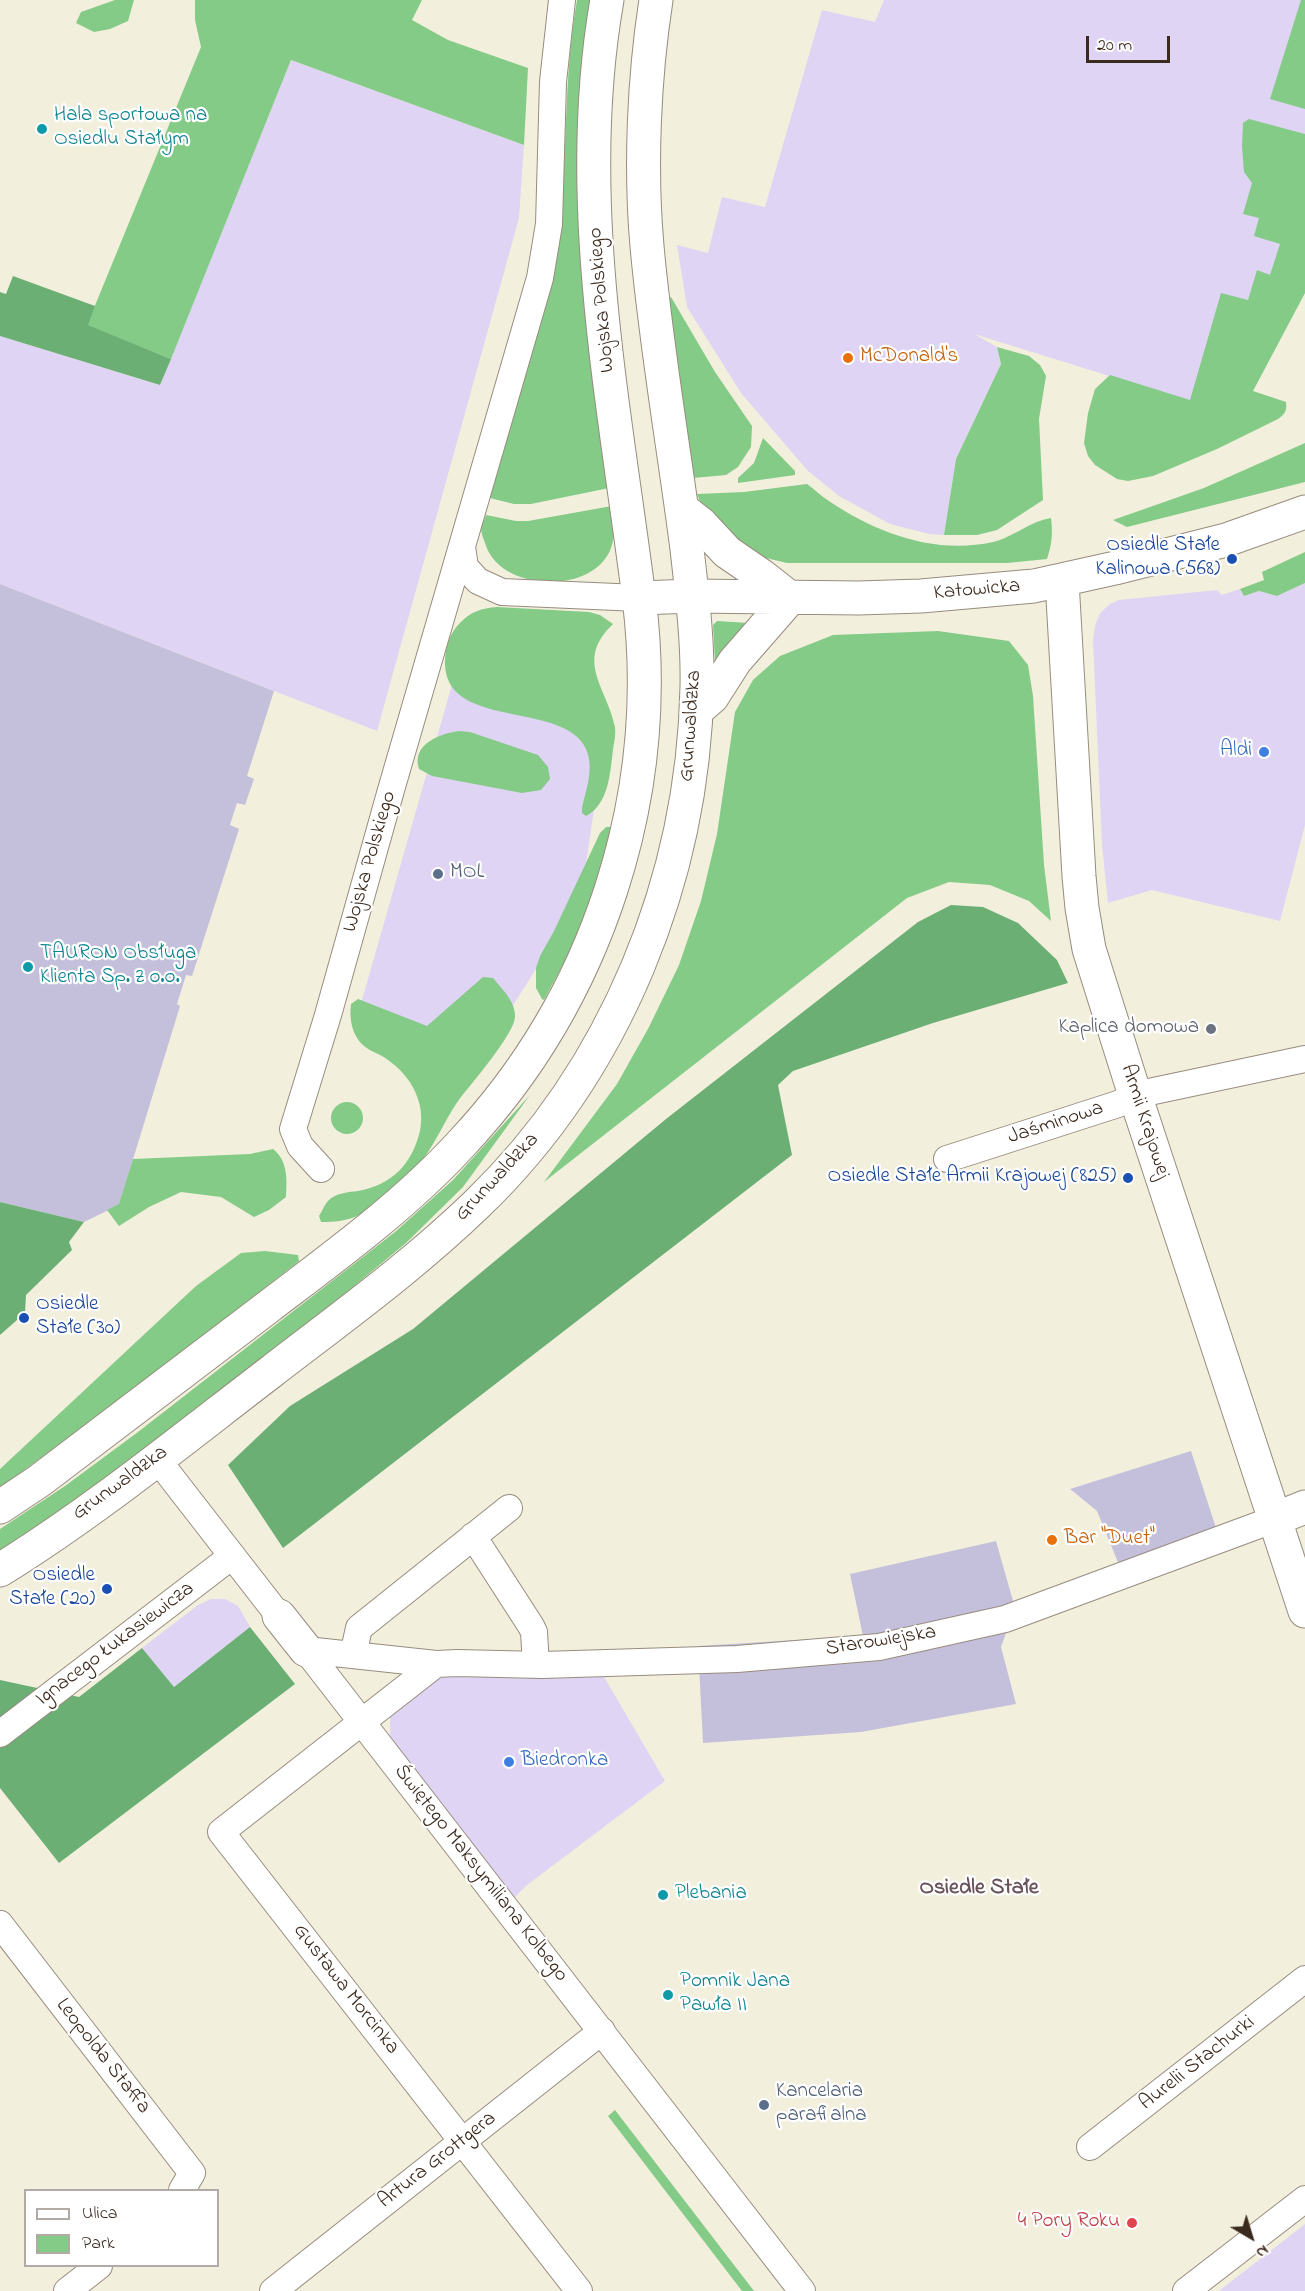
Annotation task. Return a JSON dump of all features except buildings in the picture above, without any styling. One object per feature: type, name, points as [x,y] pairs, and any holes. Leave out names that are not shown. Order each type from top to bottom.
[{"type":"main road","name":"Wojska Polskiego","points":[[607,0],[598,59],[594,126],[595,215],[603,328],[639,598]]},
{"type":"main road","points":[[656,0],[645,123],[645,216],[654,308],[693,596]]},
{"type":"main road","points":[[682,509],[701,524],[728,552],[790,598],[735,661],[712,697],[697,710]]},
{"type":"main road","name":"Katowicka","points":[[639,598],[921,596],[996,590],[1062,581],[1226,540],[1305,512]]},
{"type":"main road","name":"Armii Krajowej","points":[[1062,581],[1082,909],[1089,949],[1305,1611]]},
{"type":"main road","name":"Grunwaldzka","points":[[0,1570],[56,1533],[157,1459],[443,1236],[491,1190],[546,1125],[601,1042],[633,979],[665,894],[684,818],[697,710],[698,668],[693,596]]},
{"type":"main road","points":[[0,1507],[123,1418],[412,1194],[461,1145],[523,1069],[564,1001],[590,948],[611,890],[628,829],[639,769],[645,699],[645,659],[639,598]]},
{"type":"main road","name":"Starowiejska","points":[[1275,1519],[1305,1507]]},
{"type":"main road","name":"Świętego Maksymiliana Kolbego","points":[[279,1616],[306,1650]]},
{"type":"street","points":[[562,0],[553,82],[552,194],[545,252],[534,303],[462,547],[465,567],[478,581],[502,592],[639,598]]},
{"type":"street","name":"Wojska Polskiego","points":[[321,1168],[300,1146],[293,1129],[328,1015],[462,547]]},
{"type":"street","name":"Jaśminowa","points":[[947,1159],[1119,1104],[1135,1095],[1305,1059]]},
{"type":"street","name":"Świętego Maksymiliana Kolbego","points":[[157,1459],[279,1616]]},
{"type":"street","points":[[353,1655],[359,1628],[509,1508]]},
{"type":"street","name":"Starowiejska","points":[[306,1650],[436,1664],[536,1665],[737,1659],[879,1647],[1005,1619],[1275,1519]]},
{"type":"street","points":[[473,1536],[534,1632],[536,1665]]},
{"type":"street","name":"Ignacego Łukasiewicza","points":[[0,1734],[231,1556]]},
{"type":"street","name":"Świętego Maksymiliana Kolbego","points":[[306,1650],[364,1722],[802,2291]]},
{"type":"street","points":[[364,1722],[436,1664]]},
{"type":"street","name":"Gustawa Morcinka","points":[[364,1722],[221,1832],[579,2291]]},
{"type":"street","name":"Leopolda Staffa","points":[[0,1924],[192,2173],[184,2189]]},
{"type":"street","name":"Aurelii Stachurki","points":[[1090,2147],[1305,1979]]},
{"type":"street","name":"Artura Grottgera","points":[[273,2291],[602,2031]]},
{"type":"street","points":[[1186,2291],[1305,2199]]},
{"type":"shaded area","points":[[884,0],[1305,0],[1305,293],[1190,401],[974,334],[997,347],[1001,364],[956,459],[944,535],[929,534],[890,524],[839,496],[808,471],[741,393],[687,307],[677,245],[708,253],[722,197],[765,207],[822,10],[875,22]]},
{"type":"shaded area","points":[[291,60],[524,145],[519,218],[377,731],[0,584],[0,336],[160,385]]},
{"type":"shaded area","points":[[1305,583],[1305,825],[1280,921],[1152,890],[1108,903],[1102,845],[1093,641],[1100,613],[1119,600],[1217,590],[1222,595],[1240,589],[1244,596],[1259,591],[1277,596]]},
{"type":"shaded area","points":[[0,584],[274,691],[247,776],[254,779],[245,805],[237,803],[230,825],[239,829],[192,976],[186,975],[177,1004],[180,1006],[119,1205],[84,1222],[0,1202]]},
{"type":"shaded area","points":[[465,639],[605,734],[581,898],[477,1062],[356,1021]]},
{"type":"shaded area","points":[[1191,1451],[1217,1531],[1122,1572],[1097,1511],[1070,1489]]},
{"type":"shaded area","points":[[996,1541],[1015,1608],[1001,1647],[1016,1704],[861,1732],[703,1743],[698,1646],[863,1636],[850,1574]]},
{"type":"shaded area","points":[[211,1599],[225,1599],[238,1606],[250,1627],[174,1687],[142,1648],[198,1605]]},
{"type":"shaded area","points":[[600,1670],[665,1781],[527,1885],[514,1898],[390,1737],[390,1715],[431,1681],[456,1673]]},
{"type":"shaded area","points":[[1305,2224],[1305,2291],[1219,2291]]},
{"type":"green space","points":[[115,0],[134,0],[128,21],[110,29],[94,32],[76,23],[81,12]]},
{"type":"green space","points":[[195,0],[422,0],[412,20],[448,40],[528,68],[524,145],[291,60],[171,359],[87,325],[201,47],[195,20]]},
{"type":"green space","points":[[577,0],[592,0],[609,488],[531,504],[514,504],[490,498],[551,287],[561,216],[569,72]]},
{"type":"green space","points":[[1301,0],[1305,0],[1305,109],[1270,99]]},
{"type":"green space","points":[[1249,119],[1305,134],[1305,293],[1253,391],[1286,402],[1286,410],[1278,419],[1217,449],[1153,476],[1128,481],[1117,479],[1095,465],[1088,456],[1084,443],[1088,413],[1095,389],[1110,375],[1190,400],[1221,293],[1248,300],[1257,270],[1270,275],[1280,244],[1254,236],[1259,218],[1243,214],[1252,183],[1244,172],[1242,147],[1243,123]]},
{"type":"green space","points":[[13,276],[95,306],[88,325],[171,359],[160,385],[0,336],[0,292],[6,294]]},
{"type":"green space","points":[[671,297],[715,372],[752,426],[751,447],[738,467],[726,475],[693,478],[668,298]]},
{"type":"green space","points":[[997,347],[1029,356],[1040,365],[1046,376],[1039,419],[1043,500],[997,530],[977,535],[944,535],[956,459],[1001,364]]},
{"type":"green space","points":[[763,438],[795,471],[795,475],[738,483],[738,478],[754,463]]},
{"type":"green space","points":[[1305,443],[1305,482],[1127,527],[1113,520],[1204,488]]},
{"type":"green space","points":[[807,484],[829,501],[866,523],[928,543],[950,546],[993,542],[1036,522],[1051,518],[1052,538],[1049,554],[1047,559],[1007,563],[787,563],[753,555],[702,507],[697,494],[744,492]]},
{"type":"green space","points":[[612,506],[614,532],[611,548],[601,563],[587,574],[568,580],[548,582],[528,579],[510,572],[495,561],[486,546],[481,528],[486,515],[528,521]]},
{"type":"green space","points":[[1305,552],[1305,583],[1277,596],[1259,591],[1244,596],[1240,589],[1264,580],[1262,572]]},
{"type":"green space","points":[[497,607],[589,612],[600,615],[613,624],[602,637],[594,662],[615,727],[611,768],[600,804],[586,816],[582,813],[582,808],[590,765],[586,749],[581,741],[566,729],[479,705],[461,696],[449,682],[445,656],[453,631],[472,613]]},
{"type":"green space","points":[[717,621],[749,623],[715,662],[713,625]]},
{"type":"green space","points":[[938,631],[1009,641],[1028,665],[1033,696],[1044,865],[1051,921],[1029,901],[990,885],[949,882],[907,898],[544,1182],[617,1084],[649,1027],[679,965],[701,901],[717,834],[735,712],[753,680],[780,656],[833,635]]},
{"type":"green space","points":[[470,732],[538,755],[548,767],[550,779],[541,790],[522,793],[432,776],[419,769],[419,753],[429,741],[444,734]]},
{"type":"green space","points":[[606,827],[611,827],[612,832],[583,927],[544,1000],[536,988],[536,968],[540,956],[600,833]]},
{"type":"green space","points":[[951,905],[983,907],[1018,923],[1057,960],[1068,983],[933,1023],[793,1071],[778,1085],[792,1155],[283,1548],[228,1465],[290,1406],[413,1329],[666,1119],[918,922]]},
{"type":"green space","points":[[483,977],[493,978],[508,996],[515,1011],[513,1025],[501,1046],[456,1104],[422,1160],[406,1179],[376,1205],[357,1216],[340,1221],[321,1222],[319,1216],[325,1204],[334,1196],[381,1184],[399,1171],[412,1153],[420,1131],[421,1110],[415,1091],[396,1066],[360,1042],[352,1027],[351,1004],[358,999],[427,1026]]},
{"type":"green space","points":[[530,1095],[463,1187],[406,1243],[313,1320],[150,1445],[79,1498],[0,1550],[0,1529],[65,1486],[138,1432],[395,1232],[453,1180]]},
{"type":"green space","points":[[347,1102],[358,1107],[363,1118],[358,1129],[347,1134],[336,1129],[331,1118],[336,1107]]},
{"type":"green space","points":[[273,1149],[284,1165],[286,1197],[269,1210],[254,1217],[221,1197],[181,1192],[149,1207],[119,1226],[107,1210],[119,1204],[133,1159],[250,1154]]},
{"type":"green space","points":[[0,1202],[84,1222],[69,1242],[72,1250],[26,1295],[25,1313],[0,1335]]},
{"type":"green space","points":[[265,1251],[298,1255],[299,1261],[174,1359],[0,1488],[0,1469],[196,1286],[241,1253]]},
{"type":"green space","points":[[250,1627],[295,1684],[59,1863],[0,1788],[0,1680],[79,1697],[142,1648],[174,1687]]},
{"type":"green space","points":[[615,2110],[754,2291],[742,2291],[608,2116]]},
{"type":"place","name":"Hala sportowa na Osiedlu Stałym","points":[[42,129]]},
{"type":"place","name":"McDonald's","points":[[848,358]]},
{"type":"place","name":"Osiedle Stałe Kalinowa (568)","points":[[1232,559]]},
{"type":"place","name":"Aldi","points":[[1264,752]]},
{"type":"place","name":"MOL","points":[[438,874]]},
{"type":"place","name":"TAURON Obsługa Klienta Sp. z o.o.","points":[[28,967]]},
{"type":"place","name":"Kaplica domowa","points":[[1211,1029]]},
{"type":"place","name":"Osiedle Stałe Armii Krajowej (825)","points":[[1128,1178]]},
{"type":"place","name":"Osiedle Stałe (30)","points":[[24,1318]]},
{"type":"place","name":"Bar \"Duet\"","points":[[1052,1540]]},
{"type":"place","name":"Osiedle Stałe (20)","points":[[107,1589]]},
{"type":"place","name":"Biedronka","points":[[509,1762]]},
{"type":"place","name":"Plebania","points":[[663,1895]]},
{"type":"place","name":"Pomnik Jana Pawła II","points":[[668,1995]]},
{"type":"place","name":"Kancelaria parafialna","points":[[764,2105]]},
{"type":"place","name":"4 Pory Roku","points":[[1132,2223]]},
{"type":"district","name":"Osiedle Stałe","points":[[979,1889]]}]
